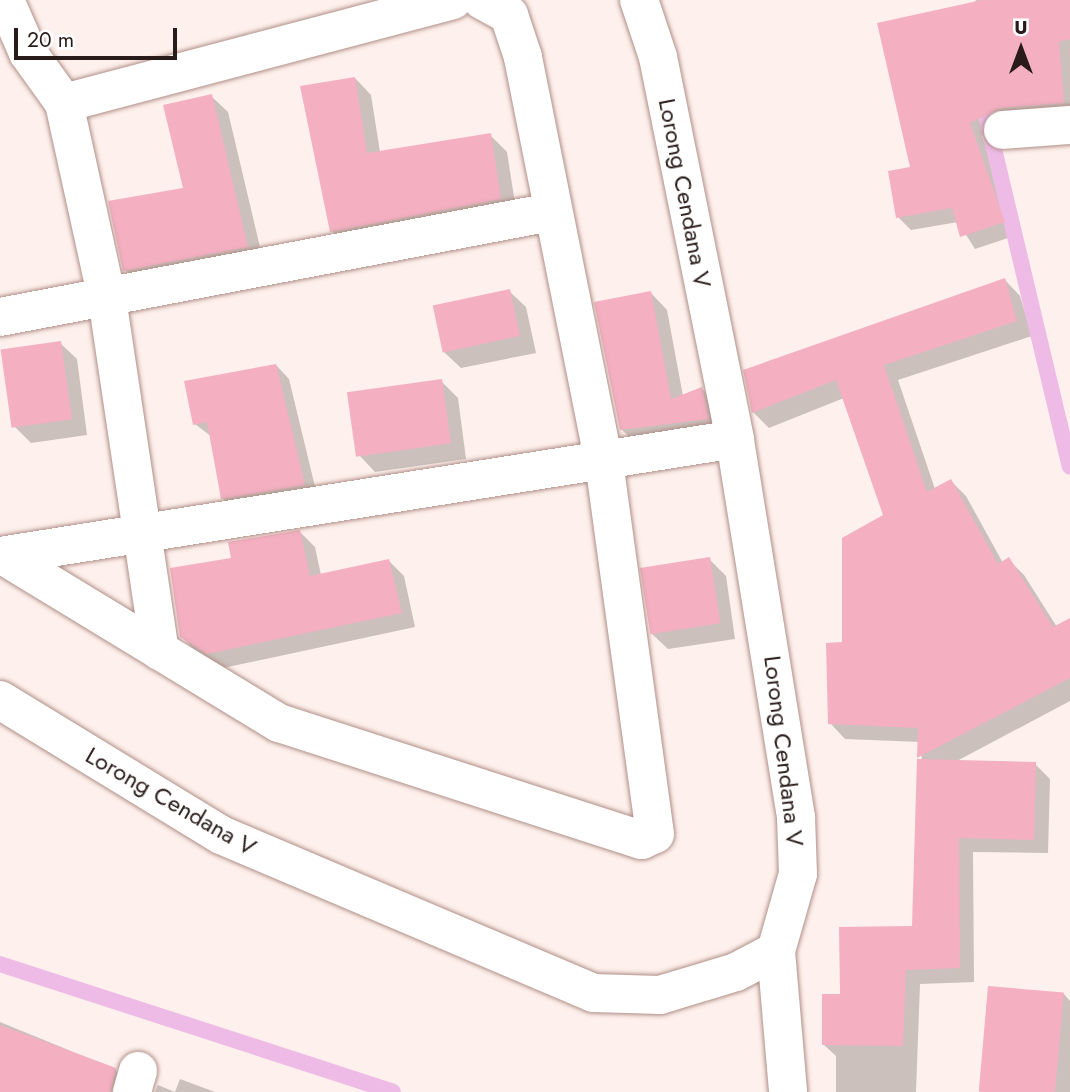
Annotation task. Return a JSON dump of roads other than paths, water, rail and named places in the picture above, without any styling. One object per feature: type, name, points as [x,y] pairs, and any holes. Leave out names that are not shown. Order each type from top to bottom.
[{"type":"street","points":[[5,0],[14,57],[64,103],[107,298],[140,533],[160,651]]},
{"type":"street","points":[[64,103],[453,0]]},
{"type":"street","points":[[2,556],[279,723],[650,839],[655,814],[604,463],[516,36],[509,15],[482,0]]},
{"type":"street","name":"Lorong Cendana V","points":[[0,700],[221,835],[593,993],[660,995],[776,951],[798,874],[796,817],[735,439],[658,57],[639,0]]},
{"type":"street","points":[[1003,130],[1070,125]]},
{"type":"street","points":[[0,317],[551,212]]},
{"type":"street","points":[[2,556],[604,463],[735,439]]},
{"type":"street","points":[[776,951],[788,1092]]},
{"type":"waterway","points":[[981,94],[1070,467]]},
{"type":"waterway","points":[[0,964],[393,1092]]}]
